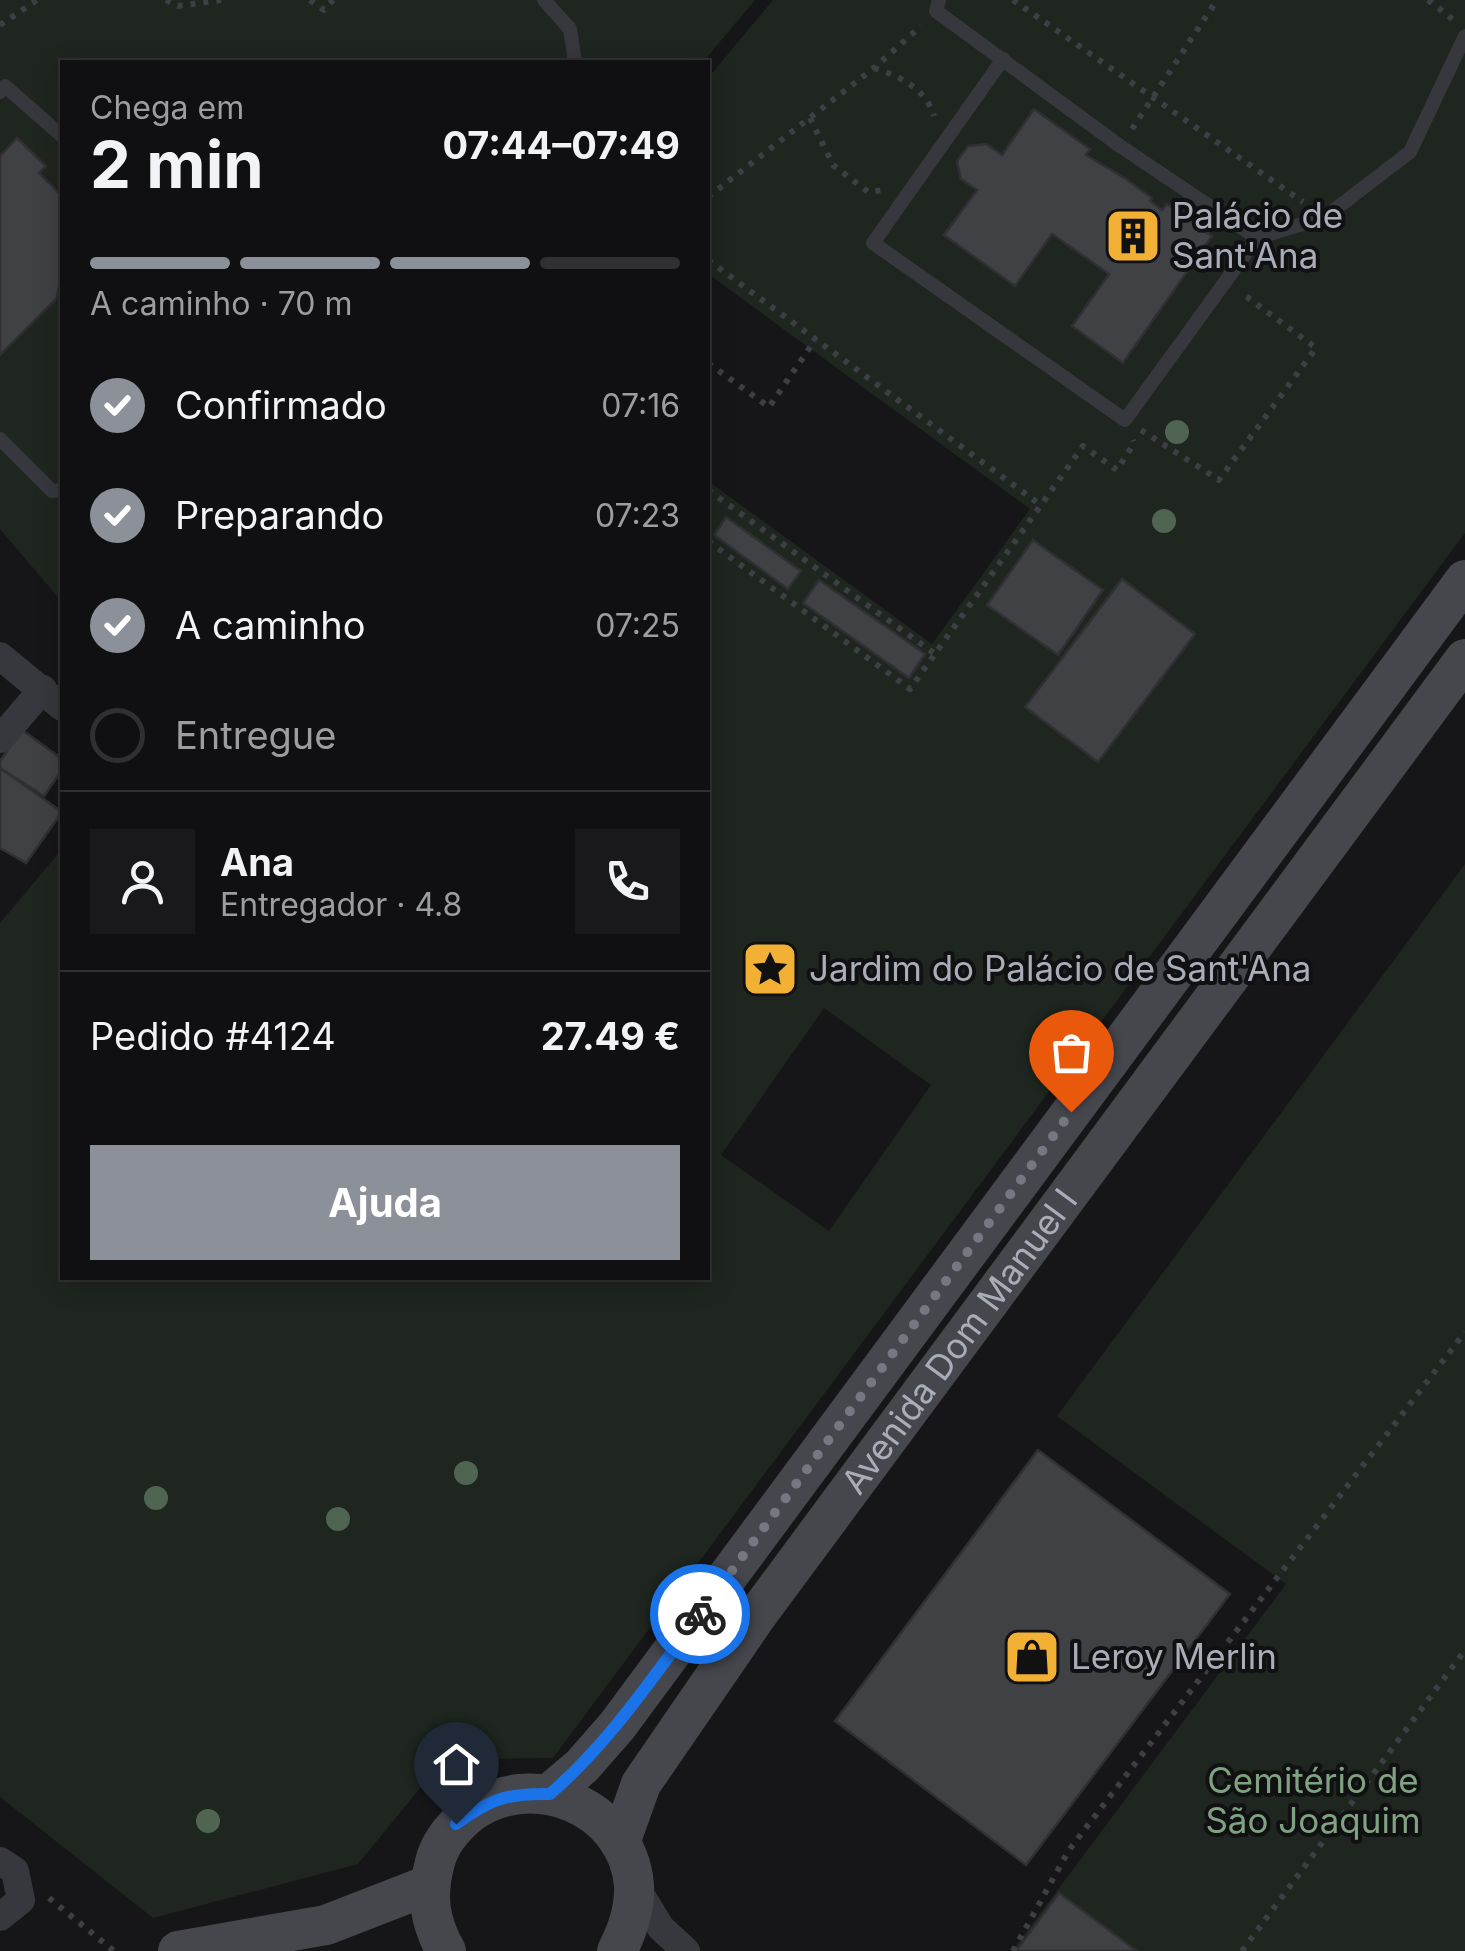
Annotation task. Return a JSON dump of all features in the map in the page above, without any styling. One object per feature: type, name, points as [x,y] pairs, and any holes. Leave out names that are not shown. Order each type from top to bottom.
[{"type":"main road","name":"Avenida Dom Manuel I","points":[[550,1794],[582,1766],[617,1726],[1465,580]]},
{"type":"main road","name":"Avenida Dom Manuel I","points":[[620,1843],[641,1784],[757,1615],[1465,659]]},
{"type":"main road","points":[[446,1951],[433,1921],[429,1885],[437,1852],[456,1824],[483,1804],[516,1793],[550,1794],[578,1803],[602,1820],[620,1843],[634,1884],[632,1918],[617,1951]]},
{"type":"main road","points":[[178,1951],[326,1925],[429,1885]]},
{"type":"street","points":[[0,656],[53,698],[0,739]]},
{"type":"street","points":[[0,1917],[21,1900],[8,1866]]},
{"type":"street","points":[[634,1884],[662,1928],[686,1951]]},
{"type":"lane","points":[[544,0],[570,29],[575,60]]},
{"type":"lane","points":[[938,6],[1120,146],[1257,238]]},
{"type":"lane","points":[[1003,59],[874,243],[1125,420],[1257,238],[1325,217],[1410,152],[1465,33]]},
{"type":"lane","points":[[0,92],[5,86],[60,134]]},
{"type":"lane","points":[[0,439],[52,490],[60,490]]},
{"type":"path","points":[[0,26],[37,0]]},
{"type":"path","points":[[166,0],[178,6],[222,0]]},
{"type":"path","points":[[310,0],[324,10],[333,0]]},
{"type":"path","points":[[1013,0],[1325,217]]},
{"type":"path","points":[[1120,146],[1216,0]]},
{"type":"path","points":[[1428,0],[1465,33]]},
{"type":"path","points":[[710,195],[874,68],[938,6]]},
{"type":"path","points":[[810,118],[833,165],[868,192],[902,188],[930,161],[939,129],[930,100],[898,76],[874,68]]},
{"type":"path","points":[[710,261],[1042,506]]},
{"type":"path","points":[[1125,420],[1219,480],[1316,348],[1225,282]]},
{"type":"path","points":[[710,364],[768,407],[816,340]]},
{"type":"path","points":[[710,543],[910,688],[1084,446],[1117,470],[1134,443],[1125,420]]},
{"type":"path","points":[[710,491],[935,654]]},
{"type":"path","points":[[1012,1951],[1069,1850],[1465,1332]]},
{"type":"path","points":[[1242,1951],[1465,1650]]},
{"type":"path","points":[[8,1866],[114,1951]]},
{"type":"green space","points":[[0,0],[755,0],[705,60],[60,60],[60,600],[0,529]]},
{"type":"green space","name":"Jardim do Palácio de Sant'Ana","points":[[773,0],[1465,0],[1465,533],[553,1758],[444,1759],[358,1864],[153,1918],[0,1797],[0,923],[60,851],[60,1280],[710,1280],[710,482],[932,644],[1030,509],[710,275],[710,76]],"holes":[[[824,1008],[931,1085],[829,1231],[721,1155]]]},
{"type":"green space","name":"Cemitério de São Joaquim","points":[[1465,864],[1465,1951],[1012,1951],[1286,1584],[1057,1416]]},
{"type":"building","name":"Palácio de Sant'Ana","points":[[1034,109],[1090,149],[1086,155],[1126,179],[1162,210],[1167,204],[1212,236],[1123,363],[1072,326],[1109,274],[1052,234],[1015,286],[944,235],[977,190],[961,179],[957,161],[968,146],[986,144],[1002,155]]},
{"type":"building","points":[[17,138],[46,166],[39,173],[60,194],[60,282],[56,299],[0,355],[0,156]]},
{"type":"building","points":[[726,517],[801,571],[788,589],[714,535]]},
{"type":"building","points":[[1033,540],[1103,590],[1058,655],[987,605]]},
{"type":"building","points":[[1122,579],[1195,634],[1098,762],[1025,707]]},
{"type":"building","points":[[819,580],[925,654],[909,678],[803,603]]},
{"type":"building","points":[[22,730],[60,758],[60,773],[44,796],[0,768],[0,761]]},
{"type":"building","points":[[0,768],[60,811],[60,815],[26,863],[0,848]]},
{"type":"building","name":"Leroy Merlin","points":[[1038,1450],[1230,1594],[1026,1865],[835,1721]]},
{"type":"building","points":[[1059,1893],[1137,1951],[1016,1951]]},
{"type":"way so far","points":[[700,1614],[1071,1112]]},
{"type":"place","name":"Palácio de Sant'Ana","points":[[1133,236]]},
{"type":"place","name":"Jardim do Palácio de Sant'Ana","points":[[770,969]]},
{"type":"place","name":"Leroy Merlin","points":[[1032,1657]]},
{"type":"route","points":[[456,1824],[483,1804],[516,1793],[550,1794],[582,1766],[617,1726],[700,1614]]}]
